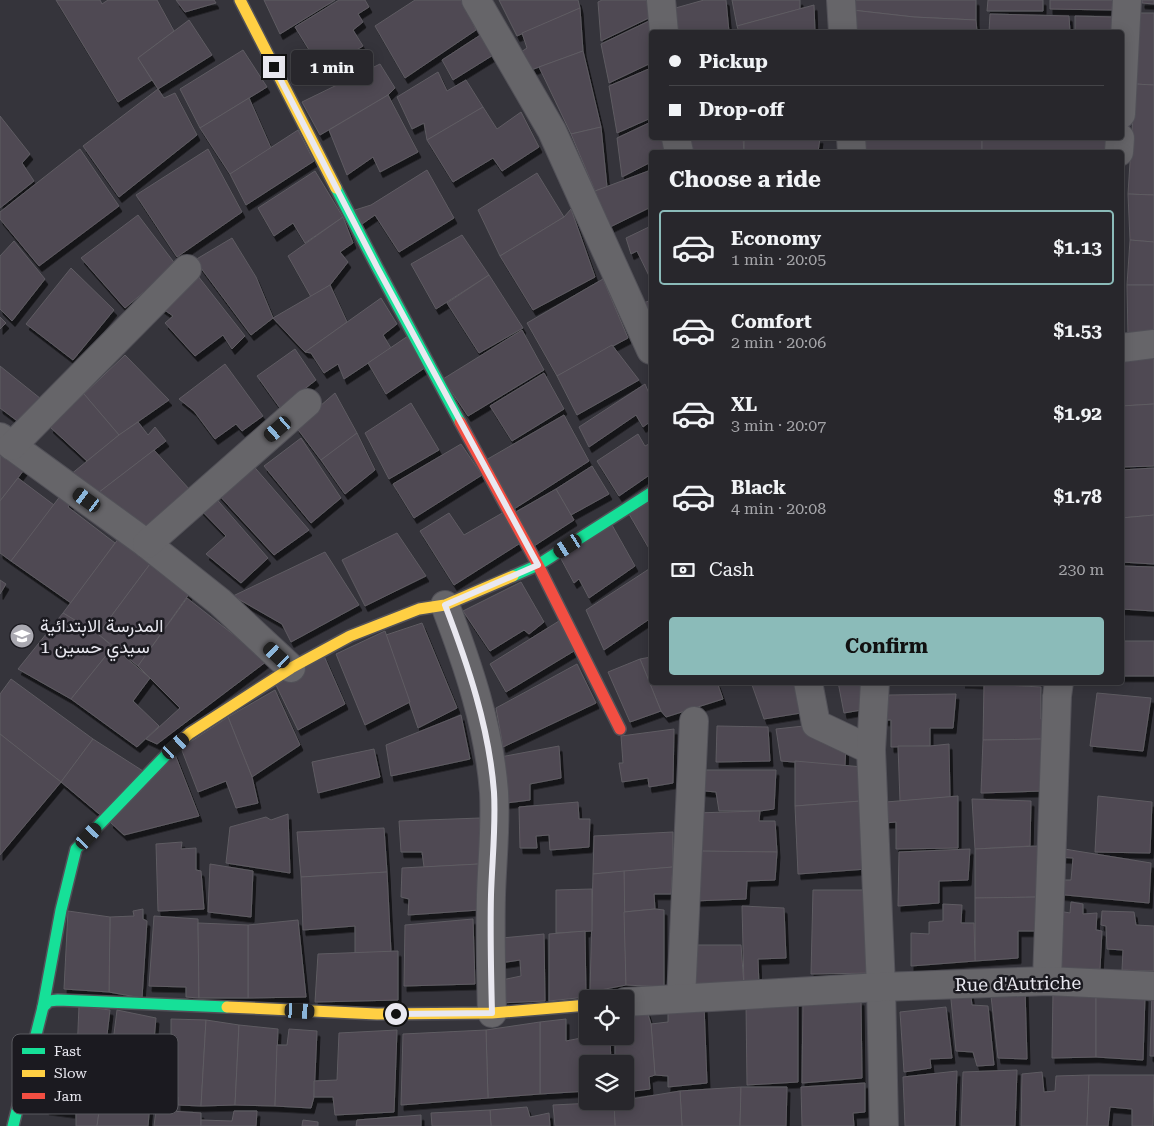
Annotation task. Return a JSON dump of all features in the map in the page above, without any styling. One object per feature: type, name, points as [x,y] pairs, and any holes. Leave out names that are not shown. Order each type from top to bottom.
[{"type":"street","points":[[240,0],[377,267],[538,565],[620,729]]},
{"type":"street","points":[[476,0],[552,131],[649,346]]},
{"type":"street","points":[[661,0],[664,30]]},
{"type":"street","points":[[841,0],[843,30]]},
{"type":"street","points":[[1124,57],[1127,0]]},
{"type":"street","points":[[187,269],[6,442],[147,544],[220,602],[291,668]]},
{"type":"street","points":[[1124,348],[1154,344]]},
{"type":"street","points":[[147,544],[307,403]]},
{"type":"street","points":[[36,1034],[61,910],[76,849],[162,758],[190,733],[291,668],[350,636],[419,610],[445,605],[538,565],[649,494]]},
{"type":"street","points":[[445,605],[462,649],[478,702],[488,748],[494,792],[491,922],[492,1013]]},
{"type":"street","points":[[809,685],[816,724],[871,750]]},
{"type":"street","points":[[875,685],[871,750],[881,987],[884,1126]]},
{"type":"street","points":[[1047,981],[1059,685]]},
{"type":"street","points":[[681,998],[694,721]]},
{"type":"street","name":"Rue d'Autriche","points":[[634,1001],[881,987],[1047,981],[1154,986]]},
{"type":"street","points":[[43,1007],[49,1001],[58,1000],[377,1014],[492,1013],[579,1006]]},
{"type":"building","points":[[56,0],[100,0],[102,4],[108,0],[157,0],[174,31],[138,58],[152,80],[118,102]]},
{"type":"building","points":[[176,0],[214,0],[216,3],[185,12]]},
{"type":"building","points":[[264,0],[335,0],[280,34]]},
{"type":"building","points":[[339,0],[365,0],[369,7],[358,14],[363,22],[353,30],[363,46],[322,71],[295,27]]},
{"type":"building","points":[[415,0],[463,0],[476,30],[405,78],[375,26]]},
{"type":"building","points":[[499,0],[578,0],[580,8],[517,36]]},
{"type":"building","points":[[602,0],[653,0],[653,16],[601,41],[598,2]]},
{"type":"building","points":[[704,0],[726,0],[729,30],[676,30],[672,9]]},
{"type":"building","points":[[732,0],[800,0],[800,9],[737,26]]},
{"type":"building","points":[[851,0],[976,0],[976,20],[914,17],[852,10]]},
{"type":"building","points":[[988,0],[1043,0],[1043,11],[987,11]]},
{"type":"building","points":[[1050,0],[1113,0],[1112,10],[1050,9]]},
{"type":"building","points":[[1142,0],[1154,0],[1154,4],[1142,3]]},
{"type":"building","points":[[814,5],[815,30],[738,30],[737,26]]},
{"type":"building","points":[[580,8],[583,51],[531,70],[521,52],[527,48],[522,33]]},
{"type":"building","points":[[852,10],[914,17],[976,20],[977,30],[853,30]]},
{"type":"building","points":[[1139,13],[1154,13],[1154,85],[1135,84]]},
{"type":"building","points":[[990,14],[1069,16],[1070,30],[989,30]]},
{"type":"building","points":[[1075,16],[1114,17],[1114,30],[1075,30]]},
{"type":"building","points":[[189,20],[212,55],[158,89],[138,58]]},
{"type":"building","points":[[649,21],[651,30],[649,30],[649,64],[609,83],[601,44]]},
{"type":"building","points":[[485,32],[498,52],[453,80],[442,60]]},
{"type":"building","points":[[243,50],[267,87],[200,128],[180,89]]},
{"type":"building","points":[[583,51],[601,127],[571,134],[539,67]]},
{"type":"building","points":[[380,64],[395,88],[388,95],[320,135],[302,102]]},
{"type":"building","points":[[649,69],[649,119],[617,133],[609,86]]},
{"type":"building","points":[[438,72],[447,91],[466,80],[483,107],[427,140],[424,123],[412,129],[397,97]]},
{"type":"building","points":[[1135,84],[1154,85],[1154,195],[1128,194]]},
{"type":"building","points":[[158,89],[164,98],[175,93],[197,135],[119,197],[83,146]]},
{"type":"building","points":[[388,95],[418,152],[380,172],[373,157],[347,175],[329,130]]},
{"type":"building","points":[[249,98],[271,148],[230,174],[200,128]]},
{"type":"building","points":[[483,107],[497,129],[521,112],[539,147],[502,171],[493,158],[453,182],[427,140]]},
{"type":"building","points":[[0,116],[30,154],[22,163],[34,181],[0,208]]},
{"type":"building","points":[[649,123],[649,140],[666,140],[667,150],[649,150],[649,163],[622,177],[617,138]]},
{"type":"building","points":[[601,127],[607,187],[595,191],[571,134]]},
{"type":"building","points":[[298,130],[314,161],[246,205],[230,174]]},
{"type":"building","points":[[690,140],[743,140],[744,150],[693,150]]},
{"type":"building","points":[[744,140],[820,140],[818,150],[744,150]]},
{"type":"building","points":[[862,140],[982,140],[982,150],[863,150]]},
{"type":"building","points":[[982,140],[1111,140],[1108,150],[982,150]]},
{"type":"building","points":[[80,149],[119,206],[39,266],[0,219],[0,212]]},
{"type":"building","points":[[208,149],[242,212],[177,257],[136,195]]},
{"type":"building","points":[[427,170],[454,218],[399,252],[375,215],[362,224],[355,210],[371,205]]},
{"type":"building","points":[[315,171],[343,217],[305,243],[293,223],[274,236],[258,208]]},
{"type":"building","points":[[649,171],[649,208],[608,228],[595,191]]},
{"type":"building","points":[[537,173],[564,217],[500,256],[478,210]]},
{"type":"building","points":[[1128,194],[1154,195],[1154,242],[1130,240]]},
{"type":"building","points":[[571,209],[595,277],[533,310],[500,256],[564,217]]},
{"type":"building","points":[[138,215],[176,265],[125,308],[81,258]]},
{"type":"building","points":[[343,217],[353,243],[340,252],[348,262],[330,285],[311,297],[288,256]]},
{"type":"building","points":[[649,227],[649,276],[637,251],[631,254],[626,238]]},
{"type":"building","points":[[462,235],[489,275],[436,309],[411,264]]},
{"type":"building","points":[[232,238],[256,277],[273,318],[251,335],[195,260]]},
{"type":"building","points":[[1130,240],[1154,242],[1154,285],[1127,285]]},
{"type":"building","points":[[14,241],[45,279],[12,321],[0,309],[0,256]]},
{"type":"building","points":[[71,268],[114,310],[73,360],[26,324]]},
{"type":"building","points":[[194,271],[245,336],[232,349],[223,335],[195,356],[165,323],[173,316],[159,306]]},
{"type":"building","points":[[489,275],[523,328],[479,353],[447,303]]},
{"type":"building","points":[[603,279],[628,338],[557,376],[527,323]]},
{"type":"building","points":[[330,285],[347,322],[305,352],[273,318]]},
{"type":"building","points":[[1127,285],[1154,285],[1154,333],[1128,337]]},
{"type":"building","points":[[381,298],[397,324],[383,335],[391,348],[344,379],[338,364],[324,373],[311,353],[305,352]]},
{"type":"building","points":[[649,301],[649,332],[639,305]]},
{"type":"building","points":[[0,317],[6,323],[0,329]]},
{"type":"building","points":[[522,330],[544,370],[468,416],[443,379]]},
{"type":"building","points":[[408,336],[426,367],[386,394],[368,363]]},
{"type":"building","points":[[612,345],[639,380],[577,415],[557,376]]},
{"type":"building","points":[[295,349],[316,380],[280,408],[257,376]]},
{"type":"building","points":[[125,355],[169,400],[119,435],[84,394]]},
{"type":"building","points":[[1154,358],[1154,404],[1124,406],[1124,362]]},
{"type":"building","points":[[225,364],[263,416],[242,431],[236,424],[215,439],[194,411],[179,399]]},
{"type":"building","points":[[0,366],[46,403],[24,426],[0,408]]},
{"type":"building","points":[[544,373],[564,409],[512,441],[490,406]]},
{"type":"building","points":[[645,384],[649,393],[649,422],[643,427],[636,415],[589,447],[579,427]]},
{"type":"building","points":[[335,393],[357,433],[321,460],[296,427]]},
{"type":"building","points":[[84,394],[119,435],[87,461],[50,427]]},
{"type":"building","points":[[411,403],[439,450],[389,479],[365,433]]},
{"type":"building","points":[[1154,404],[1154,466],[1124,467],[1124,406]]},
{"type":"building","points":[[564,415],[589,461],[514,509],[486,460]]},
{"type":"building","points":[[138,422],[148,435],[155,427],[166,441],[98,493],[70,475],[119,435]]},
{"type":"building","points":[[357,433],[375,470],[345,494],[321,460]]},
{"type":"building","points":[[638,434],[645,446],[649,444],[649,475],[619,496],[597,461]]},
{"type":"building","points":[[301,438],[341,498],[311,523],[264,466]]},
{"type":"building","points":[[461,444],[482,475],[414,518],[393,484]]},
{"type":"building","points":[[0,450],[27,466],[0,501]]},
{"type":"building","points":[[154,450],[190,490],[143,529],[98,493]]},
{"type":"building","points":[[250,462],[309,530],[274,555],[217,493]]},
{"type":"building","points":[[592,466],[609,494],[571,515],[556,489]]},
{"type":"building","points":[[1154,468],[1154,515],[1124,518],[1124,470]]},
{"type":"building","points":[[18,478],[54,505],[11,561],[0,553],[0,501]]},
{"type":"building","points":[[556,489],[574,520],[534,546],[514,513]]},
{"type":"building","points":[[61,495],[71,503],[68,507],[115,543],[71,603],[11,561]]},
{"type":"building","points":[[213,495],[268,558],[241,583],[206,554],[226,536],[198,507]]},
{"type":"building","points":[[649,502],[649,549],[629,514]]},
{"type":"building","points":[[504,512],[522,542],[454,585],[420,531],[449,513],[464,535]]},
{"type":"building","points":[[1154,515],[1154,564],[1124,562],[1124,518]]},
{"type":"building","points":[[612,525],[635,566],[589,598],[579,579],[574,583],[560,557]]},
{"type":"building","points":[[397,533],[426,576],[365,606],[342,560]]},
{"type":"building","points":[[119,538],[150,564],[98,634],[63,613]]},
{"type":"building","points":[[325,552],[359,605],[291,642],[282,624],[233,596]]},
{"type":"building","points":[[150,564],[189,594],[138,666],[98,634]]},
{"type":"building","points":[[1124,566],[1154,567],[1154,611],[1124,609]]},
{"type":"building","points":[[649,569],[649,619],[604,650],[586,610]]},
{"type":"building","points":[[0,580],[6,584],[0,594]]},
{"type":"building","points":[[521,582],[544,622],[529,634],[524,630],[490,651],[463,611]]},
{"type":"building","points":[[187,598],[267,661],[157,744],[146,739],[180,708],[138,666]]},
{"type":"building","points":[[63,613],[98,634],[113,647],[71,699],[18,669]]},
{"type":"building","points":[[559,621],[574,651],[506,692],[490,664]]},
{"type":"building","points":[[422,623],[457,708],[418,728],[386,635]]},
{"type":"building","points":[[385,631],[410,702],[365,725],[336,654]]},
{"type":"building","points":[[1124,641],[1154,641],[1154,676],[1124,676]]},
{"type":"building","points":[[113,647],[150,678],[133,701],[159,726],[137,747],[71,699]]},
{"type":"building","points":[[324,656],[345,704],[298,730],[276,685]]},
{"type":"building","points":[[649,657],[649,681],[640,659]]},
{"type":"building","points":[[640,659],[661,711],[630,722],[608,672]]},
{"type":"building","points":[[577,664],[596,703],[503,747],[496,708]]},
{"type":"building","points":[[11,679],[93,739],[61,782],[0,734],[0,694]]},
{"type":"building","points":[[650,685],[718,685],[723,699],[666,717],[661,711]]},
{"type":"building","points":[[752,685],[800,685],[807,712],[764,719]]},
{"type":"building","points":[[839,685],[863,685],[867,709],[844,713]]},
{"type":"building","points":[[984,685],[1041,687],[1041,719],[1046,719],[1045,739],[983,740]]},
{"type":"building","points":[[275,690],[300,745],[252,777],[228,717]]},
{"type":"building","points":[[1097,693],[1151,698],[1143,751],[1090,746]]},
{"type":"building","points":[[956,694],[953,728],[930,728],[930,746],[891,747],[891,720],[885,720],[889,695]]},
{"type":"building","points":[[461,715],[470,759],[391,776],[386,745]]},
{"type":"building","points":[[228,717],[252,777],[258,803],[236,808],[226,781],[198,792],[181,748]]},
{"type":"building","points":[[813,725],[846,742],[845,766],[781,761],[776,729]]},
{"type":"building","points":[[717,726],[768,727],[770,761],[716,762]]},
{"type":"building","points":[[674,729],[673,783],[649,787],[648,778],[622,782],[619,763],[623,763],[621,736]]},
{"type":"building","points":[[0,734],[61,782],[0,855]]},
{"type":"building","points":[[93,739],[143,771],[104,818],[61,782]]},
{"type":"building","points":[[1045,739],[1043,791],[981,793],[983,740]]},
{"type":"building","points":[[949,744],[950,797],[900,801],[898,746]]},
{"type":"building","points":[[559,746],[561,778],[530,784],[530,800],[498,804],[495,758]]},
{"type":"building","points":[[374,749],[380,777],[318,793],[312,762]]},
{"type":"building","points":[[174,752],[199,816],[124,835],[110,822]]},
{"type":"building","points":[[795,761],[863,767],[861,801],[795,806]]},
{"type":"building","points":[[695,770],[776,770],[774,809],[719,811],[716,792],[695,790]]},
{"type":"building","points":[[958,796],[958,848],[896,849],[896,822],[885,823],[886,802]]},
{"type":"building","points":[[1098,796],[1152,802],[1150,853],[1095,852]]},
{"type":"building","points":[[972,799],[1031,801],[1030,846],[975,849]]},
{"type":"building","points":[[861,801],[867,869],[798,874],[795,806]]},
{"type":"building","points":[[578,802],[579,819],[590,819],[589,847],[550,850],[549,835],[536,836],[537,848],[520,848],[519,807]]},
{"type":"building","points":[[760,811],[759,821],[775,821],[777,852],[693,851],[695,813]]},
{"type":"building","points":[[288,814],[290,873],[226,863],[230,827],[266,817],[271,820]]},
{"type":"building","points":[[480,818],[479,864],[424,867],[422,852],[401,852],[399,821]]},
{"type":"building","points":[[384,828],[387,872],[301,877],[297,832]]},
{"type":"building","points":[[673,832],[673,867],[593,874],[594,836]]},
{"type":"building","points":[[182,842],[181,849],[196,848],[196,870],[201,871],[204,909],[158,911],[156,844]]},
{"type":"building","points":[[1038,846],[1040,897],[975,898],[975,849]]},
{"type":"building","points":[[1058,848],[1151,863],[1149,903],[1055,894],[1056,880],[1071,880],[1073,858],[1057,857]]},
{"type":"building","points":[[970,849],[968,880],[939,881],[939,903],[898,906],[899,852]]},
{"type":"building","points":[[693,851],[777,852],[775,880],[747,881],[746,899],[693,901]]},
{"type":"building","points":[[210,864],[253,871],[251,917],[208,912]]},
{"type":"building","points":[[479,864],[479,910],[408,915],[409,899],[401,897],[402,868]]},
{"type":"building","points":[[673,867],[671,894],[654,894],[655,909],[624,912],[624,871]]},
{"type":"building","points":[[624,871],[626,985],[600,990],[590,990],[593,874]]},
{"type":"building","points":[[387,872],[391,952],[355,953],[355,926],[303,930],[301,877]]},
{"type":"building","points":[[592,889],[592,931],[556,933],[556,890]]},
{"type":"building","points":[[813,890],[866,890],[873,973],[811,974]]},
{"type":"building","points":[[1040,897],[1041,931],[1018,931],[1018,958],[975,961],[975,898]]},
{"type":"building","points":[[1071,902],[1083,904],[1083,914],[1097,913],[1096,930],[1102,931],[1100,969],[1052,968],[1053,910],[1070,913]]},
{"type":"building","points":[[943,904],[962,905],[961,923],[974,923],[975,961],[911,966],[911,933],[929,934],[929,922],[943,921]]},
{"type":"building","points":[[742,906],[784,908],[786,958],[758,959],[759,986],[744,986]]},
{"type":"building","points":[[143,909],[143,919],[147,921],[142,998],[109,992],[110,917],[134,916],[133,911]]},
{"type":"building","points":[[664,910],[664,987],[626,985],[624,912]]},
{"type":"building","points":[[68,911],[110,917],[109,992],[64,989]]},
{"type":"building","points":[[1102,911],[1134,912],[1136,925],[1154,926],[1154,971],[1122,970],[1123,950],[1107,949],[1106,926],[1101,925]]},
{"type":"building","points":[[154,916],[198,919],[199,998],[186,997],[186,987],[149,986]]},
{"type":"building","points":[[473,919],[475,984],[404,986],[405,925]]},
{"type":"building","points":[[298,920],[306,997],[248,998],[248,925]]},
{"type":"building","points":[[198,923],[248,925],[248,998],[199,998]]},
{"type":"building","points":[[585,931],[586,990],[579,990],[579,998],[549,1001],[549,934]]},
{"type":"building","points":[[544,934],[545,1001],[498,1003],[497,981],[521,976],[520,960],[500,963],[502,938]]},
{"type":"building","points":[[687,945],[741,945],[744,986],[687,987]]},
{"type":"building","points":[[398,951],[398,1000],[315,1002],[318,954]]},
{"type":"building","points":[[1025,988],[1027,1059],[998,1058],[991,996]]},
{"type":"building","points":[[950,989],[970,989],[972,1005],[988,1006],[994,1065],[977,1066],[973,1052],[956,1051]]},
{"type":"building","points":[[1053,991],[1096,993],[1096,1057],[1052,1058]]},
{"type":"building","points":[[1152,992],[1154,993],[1154,1056],[1150,1056]]},
{"type":"building","points":[[1096,993],[1145,996],[1143,1060],[1096,1057]]},
{"type":"building","points":[[798,999],[798,1082],[747,1085],[746,1002]]},
{"type":"building","points":[[861,1000],[862,1078],[802,1083],[803,1002]]},
{"type":"building","points":[[668,1005],[704,1005],[707,1083],[668,1087],[668,1076],[655,1075],[651,1024],[668,1022]]},
{"type":"building","points":[[79,1006],[110,1010],[107,1034],[78,1034]]},
{"type":"building","points":[[946,1007],[952,1058],[930,1059],[931,1068],[904,1072],[900,1012]]},
{"type":"building","points":[[117,1010],[156,1018],[155,1034],[114,1034]]},
{"type":"building","points":[[647,1011],[651,1024],[655,1075],[649,1077],[650,1089],[634,1091],[634,1055],[615,1055],[615,1045],[634,1045],[634,1012]]},
{"type":"building","points":[[171,1019],[206,1020],[201,1106],[178,1105],[178,1034],[171,1034]]},
{"type":"building","points":[[566,1019],[566,1041],[579,1038],[579,1045],[610,1045],[611,1055],[579,1055],[579,1092],[540,1094],[540,1022]]},
{"type":"building","points":[[206,1020],[239,1025],[235,1105],[201,1106]]},
{"type":"building","points":[[540,1022],[540,1094],[488,1098],[486,1030]]},
{"type":"building","points":[[239,1025],[278,1029],[275,1106],[235,1105]]},
{"type":"building","points":[[289,1029],[317,1031],[314,1097],[311,1108],[275,1106],[277,1045],[287,1045]]},
{"type":"building","points":[[397,1030],[394,1112],[335,1115],[333,1097],[314,1097],[314,1081],[337,1080],[339,1033]]},
{"type":"building","points":[[486,1030],[488,1098],[401,1105],[403,1034]]},
{"type":"building","points":[[1017,1070],[1015,1126],[961,1126],[963,1072]]},
{"type":"building","points":[[957,1071],[955,1126],[905,1126],[903,1077]]},
{"type":"building","points":[[1042,1072],[1044,1092],[1055,1091],[1056,1076],[1089,1075],[1087,1126],[1021,1126],[1022,1074]]},
{"type":"building","points":[[1089,1075],[1154,1075],[1153,1126],[1132,1126],[1132,1109],[1110,1107],[1108,1126],[1087,1126]]},
{"type":"building","points":[[865,1083],[865,1112],[853,1113],[854,1126],[802,1126],[801,1087]]},
{"type":"building","points":[[741,1087],[740,1126],[682,1126],[680,1091]]},
{"type":"building","points":[[741,1087],[787,1087],[786,1126],[740,1126]]},
{"type":"building","points":[[680,1091],[682,1126],[615,1126],[614,1110],[634,1110],[634,1099]]},
{"type":"building","points":[[579,1104],[579,1110],[614,1110],[615,1126],[555,1126],[553,1105]]},
{"type":"building","points":[[527,1107],[530,1117],[549,1113],[550,1126],[491,1126],[490,1110]]},
{"type":"building","points":[[490,1110],[491,1126],[432,1126],[431,1113]]},
{"type":"building","points":[[178,1111],[201,1113],[201,1126],[154,1126],[156,1114],[178,1114]]},
{"type":"building","points":[[234,1111],[257,1111],[256,1126],[201,1126],[201,1120],[232,1121]]},
{"type":"building","points":[[76,1114],[99,1114],[97,1126],[76,1126]]},
{"type":"building","points":[[99,1114],[149,1114],[148,1126],[97,1126]]},
{"type":"building","points":[[421,1115],[421,1126],[356,1126],[357,1120]]},
{"type":"building","points":[[303,1120],[318,1122],[318,1126],[302,1126]]},
{"type":"traffic: fast","points":[[336,188],[460,422]]},
{"type":"traffic: fast","points":[[513,576],[538,565],[649,494]]},
{"type":"traffic: fast","points":[[43,1007],[61,910],[76,849],[170,751]]},
{"type":"traffic: fast","points":[[36,1034],[43,1007],[49,1001],[227,1007]]},
{"type":"traffic: fast","points":[[13,1126],[16,1114]]},
{"type":"traffic: slow","points":[[240,0],[336,188]]},
{"type":"traffic: slow","points":[[170,751],[190,733],[291,668],[350,636],[419,609],[445,605],[513,576]]},
{"type":"traffic: slow","points":[[227,1007],[377,1014],[492,1013],[579,1006]]},
{"type":"traffic: jam","points":[[460,422],[538,565],[620,729]]},
{"type":"place","name":"المدرسة الابتدائية سيدي حسين 1","points":[[22,636]]},
{"type":"route","points":[[274,67],[377,267],[538,565],[445,605],[462,649],[478,702],[494,792],[491,895],[492,1013],[396,1014]]}]
